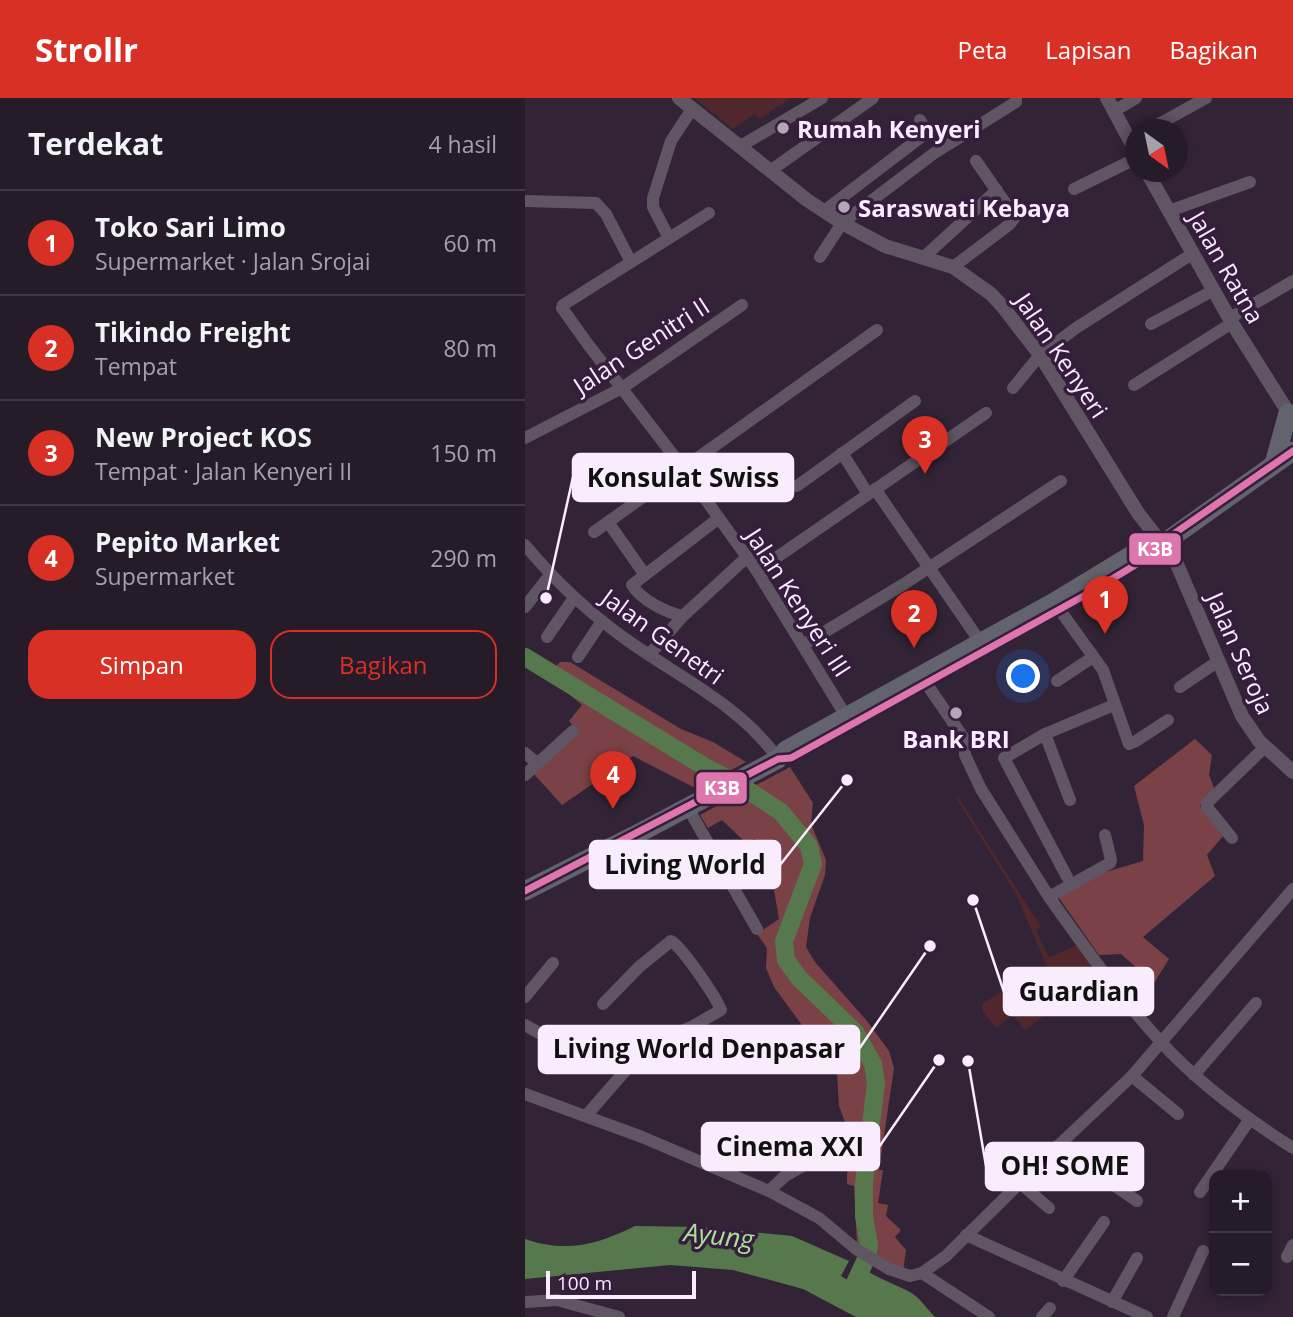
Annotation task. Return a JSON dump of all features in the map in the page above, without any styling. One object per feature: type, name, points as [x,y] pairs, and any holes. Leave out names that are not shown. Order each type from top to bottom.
[{"type":"highway","points":[[1274,464],[1291,416]]},
{"type":"highway","points":[[525,891],[772,762],[791,758],[981,643],[1145,559],[1162,542],[1293,451]]},
{"type":"highway","points":[[849,721],[926,683],[1057,606]]},
{"type":"street","name":"Jalan Kenyeri","points":[[679,98],[770,172],[842,223],[885,246],[953,267],[993,296],[1040,355],[1132,504],[1162,542]]},
{"type":"street","points":[[739,147],[822,98]]},
{"type":"street","points":[[770,172],[873,98]]},
{"type":"street","points":[[820,257],[842,223],[933,154],[1016,102],[1016,98]]},
{"type":"street","points":[[1125,128],[1111,105],[1136,98]]},
{"type":"street","points":[[1168,119],[1206,98]]},
{"type":"street","points":[[670,238],[653,207],[653,198],[671,141],[692,109]]},
{"type":"street","points":[[824,211],[925,134],[920,120]]},
{"type":"street","points":[[953,267],[1014,220],[1014,213],[976,161]]},
{"type":"street","points":[[1074,189],[1125,164]]},
{"type":"street","name":"Jalan Ratna","points":[[1153,182],[1231,321],[1291,416]]},
{"type":"street","points":[[1169,211],[1251,182]]},
{"type":"street","points":[[923,258],[997,190]]},
{"type":"street","points":[[525,201],[596,203],[606,214],[631,262]]},
{"type":"street","name":"Jalan Kenyeri III","points":[[709,213],[562,308],[757,571],[849,721]]},
{"type":"street","points":[[1013,388],[1040,355],[1105,308],[1192,254]]},
{"type":"street","points":[[1134,385],[1293,281]]},
{"type":"street","points":[[1151,324],[1214,290]]},
{"type":"street","name":"Jalan Genitri II","points":[[525,438],[622,388],[741,305]]},
{"type":"street","points":[[594,532],[877,330]]},
{"type":"street","points":[[797,486],[915,401]]},
{"type":"street","points":[[757,571],[986,413]]},
{"type":"street","points":[[842,453],[928,566],[981,643]]},
{"type":"street","points":[[803,645],[904,584],[1061,481]]},
{"type":"street","points":[[682,617],[638,594],[632,585],[719,518]]},
{"type":"street","points":[[608,522],[645,575]]},
{"type":"street","name":"Jalan Seroja","points":[[1162,542],[1179,568],[1242,716],[1265,747],[1293,771]]},
{"type":"street","name":"Jalan Genetri","points":[[525,545],[550,575],[602,621],[735,714],[769,747],[772,762]]},
{"type":"street","points":[[649,655],[682,617],[747,557]]},
{"type":"street","points":[[525,607],[550,575]]},
{"type":"street","points":[[547,637],[574,597]]},
{"type":"street","points":[[1057,606],[1103,670],[1127,741],[1132,744],[1168,720]]},
{"type":"street","points":[[578,657],[602,621]]},
{"type":"street","points":[[1057,681],[1093,657]]},
{"type":"street","points":[[1179,687],[1217,662]]},
{"type":"street","points":[[926,683],[965,740],[965,755],[981,789],[1049,897],[1100,967],[1161,1042],[1194,1075],[1250,1119],[1293,1148]]},
{"type":"street","points":[[1067,877],[1005,760],[1008,754],[1045,734],[1114,705]]},
{"type":"street","points":[[525,775],[573,731]]},
{"type":"street","points":[[1045,734],[1070,800]]},
{"type":"street","points":[[1232,838],[1207,807],[1207,803],[1265,747]]},
{"type":"street","points":[[525,753],[537,763]]},
{"type":"street","points":[[692,805],[757,929]]},
{"type":"street","points":[[1049,897],[1110,863],[1105,835]]},
{"type":"street","points":[[525,1094],[642,1137],[769,1191],[819,1218],[875,1261],[903,1275],[922,1273],[937,1264],[1132,1076],[1293,889]]},
{"type":"street","points":[[586,1116],[645,1048],[721,1010],[689,961],[676,944],[671,942],[639,967],[603,1004]]},
{"type":"street","points":[[525,997],[553,963]]},
{"type":"street","points":[[1194,1075],[1256,1003]]},
{"type":"street","points":[[525,1025],[550,1040]]},
{"type":"street","points":[[1132,1076],[1178,1114]]},
{"type":"street","points":[[1200,1192],[1250,1119]]},
{"type":"street","points":[[769,1191],[785,1177],[846,1141]]},
{"type":"street","points":[[1057,1146],[1137,1201]]},
{"type":"street","points":[[1020,1183],[1049,1208]]},
{"type":"street","points":[[1063,1281],[1104,1222]]},
{"type":"street","points":[[966,1235],[1147,1317]]},
{"type":"street","points":[[1173,1317],[1203,1251]]},
{"type":"street","points":[[1112,1302],[1137,1258]]},
{"type":"street","points":[[922,1273],[989,1317]]},
{"type":"street","points":[[525,1302],[557,1300],[612,1316]]},
{"type":"shaded area","points":[[694,98],[791,98],[759,119],[755,114],[733,129]]},
{"type":"shaded area","points":[[560,662],[570,662],[681,729],[713,742],[746,762],[697,789],[633,756],[562,805],[533,773],[578,732],[569,721],[582,705],[547,676]]},
{"type":"shaded area","points":[[1195,739],[1212,755],[1209,775],[1214,788],[1200,806],[1223,836],[1207,855],[1215,876],[1143,937],[1169,959],[1154,983],[1121,954],[1099,955],[1059,898],[1099,874],[1143,861],[1144,825],[1134,786]]},
{"type":"shaded area","points":[[790,767],[813,803],[811,824],[826,860],[825,875],[810,918],[806,947],[815,962],[867,1021],[889,1051],[894,1068],[879,1170],[883,1170],[878,1203],[888,1205],[886,1216],[901,1230],[895,1237],[906,1250],[903,1272],[857,1244],[854,1186],[847,1184],[848,1130],[839,1106],[837,1073],[774,987],[766,968],[767,948],[757,934],[779,919],[769,861],[755,839],[745,842],[722,820],[708,828],[700,815]]},
{"type":"shaded area","points":[[958,797],[1041,927],[1036,930],[1049,957],[1080,944],[1093,966],[1066,972],[1068,975],[1059,981],[1065,992],[1057,999],[1058,1004],[1025,1031],[1013,1015],[996,1028],[983,1012],[982,1004],[1029,974],[1048,969],[1016,894],[956,798]]},
{"type":"water","name":"Ayung","points":[[635,1226],[700,1227],[792,1236],[849,1261],[841,1276],[849,1281],[858,1265],[912,1293],[935,1317],[856,1317],[803,1289],[733,1270],[670,1265],[525,1279],[525,1239],[554,1246],[581,1245],[608,1238]]},
{"type":"waterway","points":[[525,657],[781,812],[809,846],[813,864],[784,941],[786,960],[799,978],[855,1032],[873,1064],[876,1083],[864,1183],[864,1216],[869,1245],[867,1257],[853,1287]]},
{"type":"transit line","name":"K3B","points":[[525,891],[778,759],[791,758],[1089,593],[1145,559],[1162,542],[1293,451]]},
{"type":"place","name":"Rumah Kenyeri","points":[[783,128]]},
{"type":"place","name":"Saraswati Kebaya","points":[[844,207]]},
{"type":"place","name":"New Project KOS","points":[[925,474]]},
{"type":"place","name":"Konsulat Swiss","points":[[546,598]]},
{"type":"place","name":"Toko Sari Limo","points":[[1105,634]]},
{"type":"place","name":"Tikindo Freight","points":[[914,648]]},
{"type":"place","name":"Bank BRI","points":[[956,713]]},
{"type":"place","name":"Living World","points":[[847,780]]},
{"type":"place","name":"Pepito Market","points":[[613,809]]},
{"type":"place","name":"Guardian","points":[[973,900]]},
{"type":"place","name":"Living World Denpasar","points":[[930,946]]},
{"type":"place","name":"Cinema XXI","points":[[939,1060]]},
{"type":"place","name":"OH! SOME","points":[[968,1061]]}]
